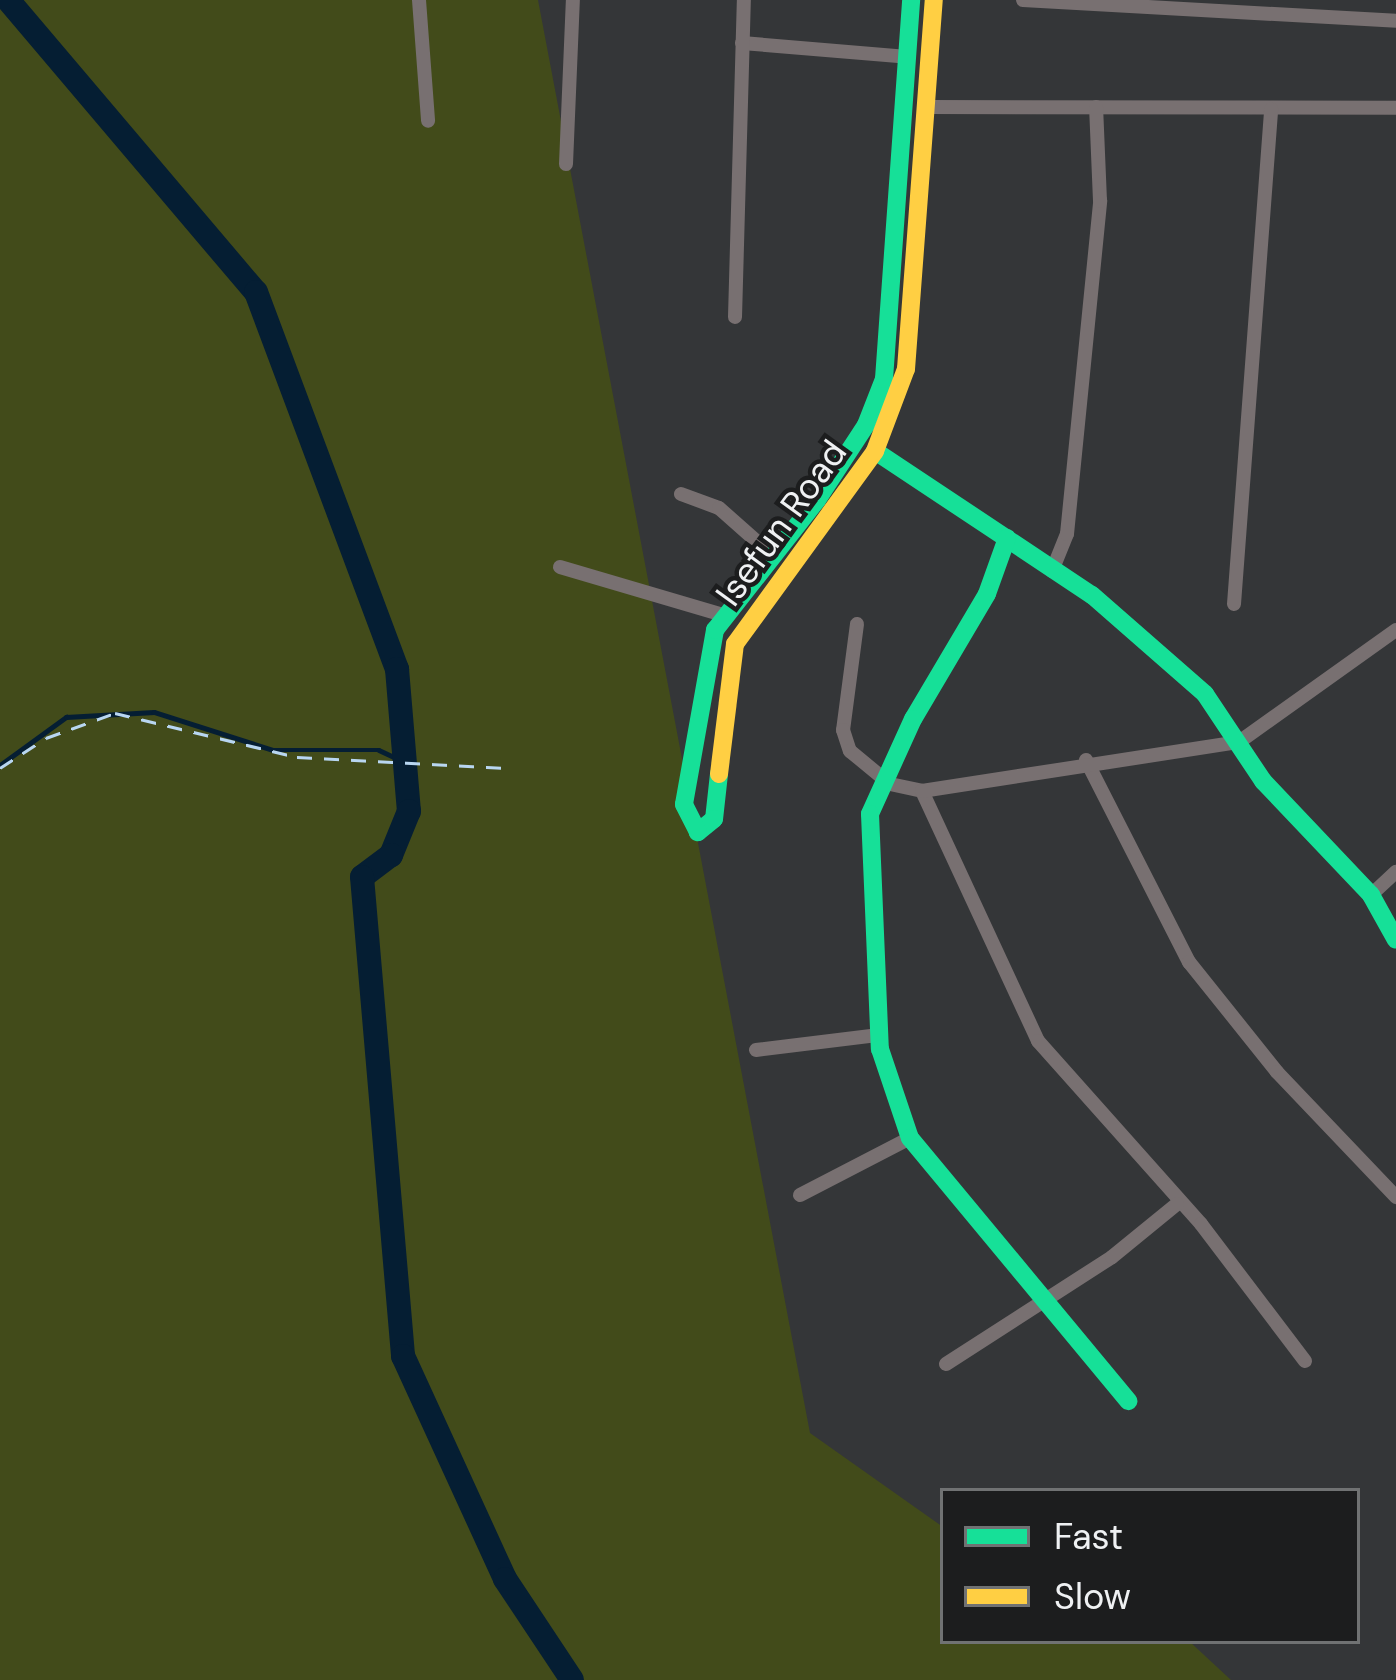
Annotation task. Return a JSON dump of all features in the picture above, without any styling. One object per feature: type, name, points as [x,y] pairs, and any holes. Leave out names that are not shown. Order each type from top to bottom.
[{"type":"street","points":[[419,0],[428,121]]},
{"type":"street","points":[[566,164],[573,0]]},
{"type":"street","points":[[735,317],[743,0]]},
{"type":"street","name":"Isefun Road","points":[[911,0],[892,340],[866,424],[723,615],[707,655],[694,783],[684,804],[686,820],[698,832],[714,819],[735,644],[875,451],[906,369],[934,0]]},
{"type":"street","points":[[1023,0],[1247,8],[1396,21]]},
{"type":"street","points":[[742,44],[907,58]]},
{"type":"street","points":[[928,107],[1396,108]]},
{"type":"street","points":[[1052,571],[1067,533],[1100,201],[1096,107]]},
{"type":"street","points":[[1234,604],[1271,109]]},
{"type":"street","points":[[897,240],[918,243]]},
{"type":"street","points":[[875,451],[1091,595],[1205,694],[1263,781],[1371,895],[1396,940]]},
{"type":"street","points":[[681,494],[719,508],[771,554]]},
{"type":"street","points":[[1007,538],[987,594],[913,719],[890,784],[870,814],[879,1035],[889,1089],[910,1138],[1128,1401]]},
{"type":"street","points":[[560,567],[723,615]]},
{"type":"street","points":[[857,624],[843,730],[850,751],[890,784],[922,791],[1085,760],[1239,742],[1396,630]]},
{"type":"street","points":[[1085,760],[1190,962],[1277,1072],[1396,1197]]},
{"type":"street","points":[[922,791],[1038,1041],[1177,1204],[1201,1224],[1305,1361]]},
{"type":"street","points":[[1371,895],[1396,872]]},
{"type":"street","points":[[756,1050],[879,1035]]},
{"type":"street","points":[[800,1195],[910,1138]]},
{"type":"street","points":[[946,1364],[1148,1232],[1177,1204]]},
{"type":"green space","points":[[0,0],[538,0],[810,1433],[940,1525],[940,1644],[1192,1644],[1231,1680],[0,1680]]},
{"type":"waterway","points":[[8,0],[256,292],[397,669],[409,811],[391,855],[362,877],[403,1356],[505,1579],[572,1680]]},
{"type":"waterway","points":[[0,765],[66,717],[154,712],[273,750],[379,750],[405,762]]},
{"type":"ferry route","points":[[0,768],[46,738],[115,713],[297,757],[506,768]]},
{"type":"traffic: fast","points":[[719,774],[714,819],[698,832],[684,804],[715,630],[817,500],[866,425],[884,379],[911,0]]},
{"type":"traffic: fast","points":[[875,451],[1092,595],[1205,694],[1263,781],[1371,895],[1396,940]]},
{"type":"traffic: fast","points":[[1007,538],[987,594],[913,719],[870,814],[880,1049],[910,1138],[1128,1401]]},
{"type":"traffic: slow","points":[[719,774],[735,644],[875,451],[906,369],[934,0]]}]
